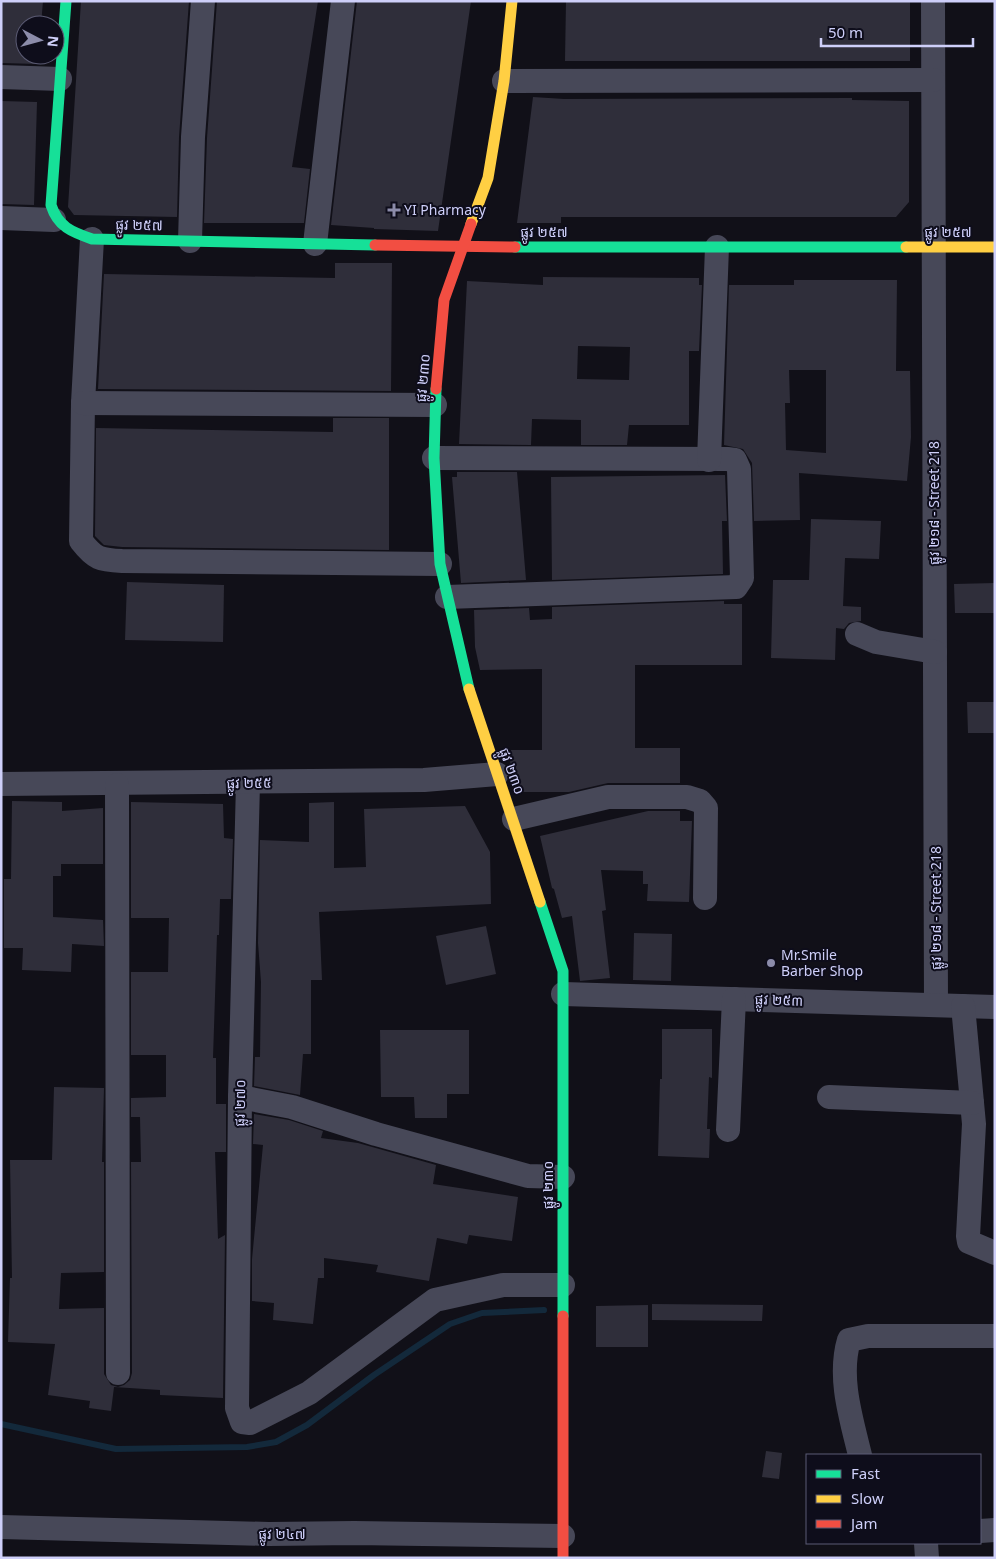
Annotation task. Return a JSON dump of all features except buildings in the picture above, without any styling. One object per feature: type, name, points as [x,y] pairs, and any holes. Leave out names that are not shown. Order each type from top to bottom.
[{"type":"street","points":[[1,218],[54,220],[50,205],[66,1]]},
{"type":"street","points":[[190,241],[193,137],[203,1]]},
{"type":"street","points":[[315,244],[343,1]]},
{"type":"street","name":"ផ្លូវ ២៣០","points":[[512,1],[504,81],[488,178],[451,275],[444,300],[435,405],[434,458],[440,564],[464,670],[564,971],[563,1547]]},
{"type":"street","name":"ផ្លូវ ២១៨ - Street 218","points":[[933,1],[936,1005]]},
{"type":"street","points":[[1,76],[60,79]]},
{"type":"street","points":[[504,81],[933,80]]},
{"type":"street","name":"ផ្លូវ ២៥៧","points":[[54,220],[63,228],[92,239],[463,246],[995,247]]},
{"type":"street","points":[[92,239],[83,403],[82,541],[91,554],[102,560],[440,564]]},
{"type":"street","points":[[709,460],[717,247]]},
{"type":"street","points":[[83,403],[435,405]]},
{"type":"street","points":[[434,458],[735,460],[739,469],[742,578],[736,587],[447,597]]},
{"type":"street","points":[[857,634],[876,642],[935,652]]},
{"type":"street","name":"ផ្លូវ ២៥៥","points":[[1,784],[117,785],[424,780],[497,774]]},
{"type":"street","name":"ផ្លូវ ២៧០","points":[[248,783],[240,1097],[237,1408],[242,1422],[250,1422],[309,1393],[435,1300],[503,1285],[563,1285]]},
{"type":"street","points":[[117,785],[118,1373]]},
{"type":"street","points":[[514,819],[608,797],[687,797],[700,801],[706,808],[705,898]]},
{"type":"street","name":"ផ្លូវ ២៥៣","points":[[564,994],[995,1007]]},
{"type":"street","points":[[728,1130],[734,999]]},
{"type":"street","points":[[963,1006],[974,1124],[969,1242],[995,1253]]},
{"type":"street","points":[[240,1097],[292,1107],[386,1137],[528,1176],[563,1177]]},
{"type":"street","points":[[829,1097],[972,1102]]},
{"type":"street","points":[[860,1454],[844,1377],[844,1356],[849,1340],[868,1336],[995,1336]]},
{"type":"street","name":"ផ្លូវ ២៤៧","points":[[1,1527],[269,1534],[354,1533],[563,1547]]},
{"type":"street","points":[[981,1531],[995,1530]]},
{"type":"street","points":[[926,1544],[927,1558]]},
{"type":"waterway","points":[[1,1424],[116,1449],[247,1447],[276,1442],[307,1425],[374,1375],[450,1324],[482,1313],[544,1310]]},
{"type":"traffic: fast","points":[[66,1],[51,205],[58,219],[67,228],[92,239],[375,245]]},
{"type":"traffic: fast","points":[[515,247],[906,247]]},
{"type":"traffic: fast","points":[[436,389],[434,458],[440,564],[469,689]]},
{"type":"traffic: fast","points":[[540,902],[563,971],[563,1316]]},
{"type":"traffic: slow","points":[[471,224],[488,178],[504,81],[512,1]]},
{"type":"traffic: slow","points":[[906,247],[995,247]]},
{"type":"traffic: slow","points":[[469,689],[540,902]]},
{"type":"traffic: jam","points":[[436,389],[444,300],[471,224]]},
{"type":"traffic: jam","points":[[375,245],[515,247]]},
{"type":"traffic: jam","points":[[563,1316],[563,1558]]},
{"type":"place","name":"YI Pharmacy","points":[[394,210]]},
{"type":"place","name":"Mr.Smile Barber Shop","points":[[771,963]]}]
